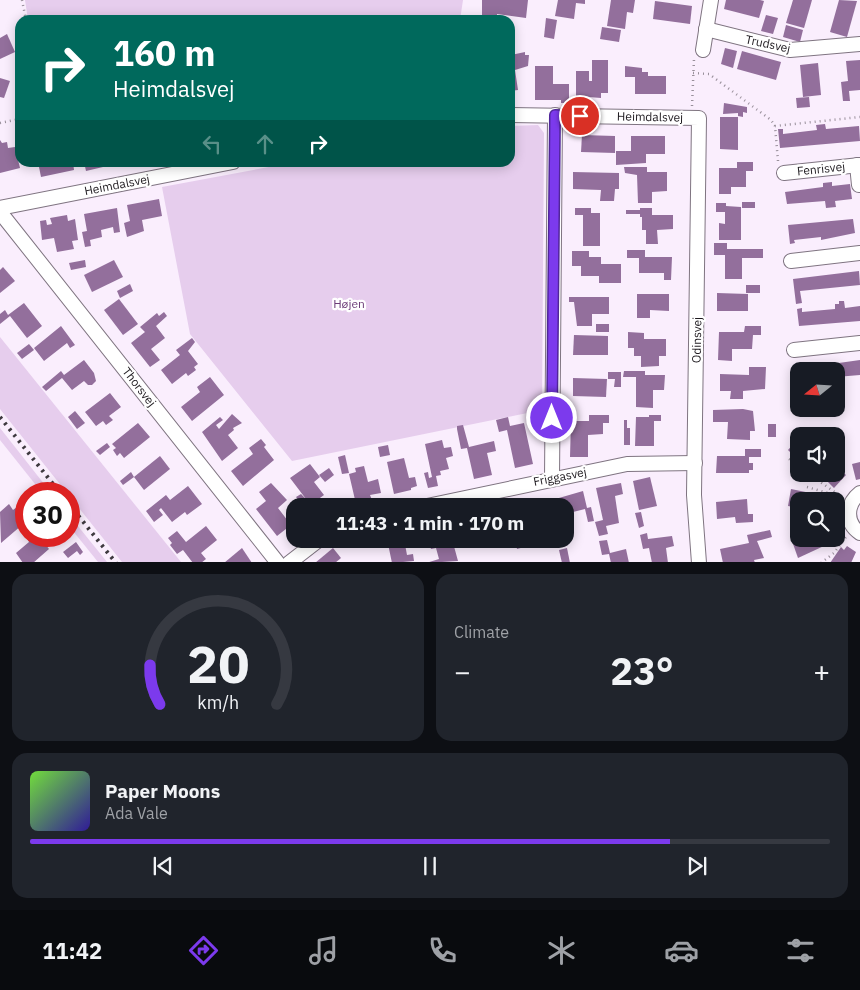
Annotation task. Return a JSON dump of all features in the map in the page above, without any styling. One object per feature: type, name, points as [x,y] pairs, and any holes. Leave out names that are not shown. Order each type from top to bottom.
[{"type":"street","points":[[703,50],[711,0]]},
{"type":"street","name":"Trudsvej","points":[[706,29],[790,50],[860,44]]},
{"type":"street","name":"Heimdalsvej","points":[[515,115],[699,118]]},
{"type":"street","points":[[552,479],[555,115]]},
{"type":"street","name":"Odinsvej","points":[[699,118],[695,523],[700,562]]},
{"type":"street","name":"Fenrisvej","points":[[784,173],[858,165],[859,185]]},
{"type":"street","name":"Heimdalsvej","points":[[0,210],[210,167]]},
{"type":"street","name":"Thorsvej","points":[[0,210],[278,562]]},
{"type":"street","points":[[792,261],[860,253]]},
{"type":"street","points":[[794,350],[860,343]]},
{"type":"street","name":"Friggasvej","points":[[464,498],[639,462],[695,463]]},
{"type":"street","points":[[856,497],[849,515],[857,531]]},
{"type":"street","points":[[289,562],[308,548]]},
{"type":"path","points":[[22,0],[25,15]]},
{"type":"path","points":[[699,118],[692,108],[693,73],[695,52],[703,50]]},
{"type":"path","points":[[693,73],[709,74],[771,120],[775,126],[779,168],[784,173]]},
{"type":"path","points":[[775,126],[860,117]]},
{"type":"path","points":[[0,123],[15,120]]},
{"type":"path","points":[[820,482],[834,492]]},
{"type":"path","points":[[807,487],[826,492]]},
{"type":"path","points":[[821,562],[834,553],[857,531]]},
{"type":"green space","points":[[25,0],[463,0],[461,15],[27,15]]},
{"type":"green space","name":"Højen","points":[[538,125],[544,133],[542,410],[292,461],[190,334],[162,187],[269,167],[515,167],[515,126]]},
{"type":"green space","points":[[0,337],[181,562],[122,562],[80,509],[80,482],[58,482],[0,409]]},
{"type":"green space","points":[[0,428],[43,482],[33,482],[0,440]]},
{"type":"green space","points":[[80,529],[107,562],[98,562],[80,540]]},
{"type":"building","points":[[482,0],[528,0],[526,18],[515,15],[482,15]]},
{"type":"building","points":[[558,0],[585,0],[585,4],[576,3],[574,19],[555,16]]},
{"type":"building","points":[[611,0],[635,0],[633,13],[627,12],[625,29],[607,26]]},
{"type":"building","points":[[726,0],[764,1],[759,18],[724,9]]},
{"type":"building","points":[[793,0],[812,0],[804,28],[786,23]]},
{"type":"building","points":[[839,0],[857,1],[847,37],[830,32]]},
{"type":"building","points":[[655,1],[692,6],[690,24],[653,19]]},
{"type":"building","points":[[766,15],[778,18],[773,34],[761,31]]},
{"type":"building","points":[[546,18],[557,20],[554,39],[544,37]]},
{"type":"building","points":[[786,25],[803,30],[800,42],[783,37]]},
{"type":"building","points":[[602,27],[621,30],[619,42],[600,39]]},
{"type":"building","points":[[7,34],[15,52],[0,59],[0,38]]},
{"type":"building","points":[[725,48],[737,51],[733,68],[721,64]]},
{"type":"building","points":[[742,51],[781,62],[776,80],[737,69]]},
{"type":"building","points":[[525,52],[525,55],[529,55],[528,66],[515,70],[515,54]]},
{"type":"building","points":[[592,60],[608,60],[608,93],[601,93],[601,98],[576,96],[576,71],[589,71],[589,81],[592,81]]},
{"type":"building","points":[[860,60],[860,90],[849,91],[850,101],[843,101],[841,82],[848,81],[846,61]]},
{"type":"building","points":[[818,63],[821,95],[803,97],[800,65]]},
{"type":"building","points":[[535,66],[553,66],[553,84],[569,84],[569,103],[561,103],[561,100],[535,100]]},
{"type":"building","points":[[625,66],[642,68],[642,72],[648,72],[648,76],[666,76],[666,94],[635,94],[635,77],[625,77]]},
{"type":"building","points":[[515,70],[518,90],[515,90]]},
{"type":"building","points":[[0,78],[10,81],[4,98],[0,97]]},
{"type":"building","points":[[809,97],[810,107],[797,108],[796,98]]},
{"type":"building","points":[[724,103],[747,107],[747,113],[743,112],[743,117],[738,116],[738,113],[723,114]]},
{"type":"building","points":[[720,117],[738,117],[738,150],[720,149]]},
{"type":"building","points":[[825,124],[826,129],[859,126],[860,141],[780,148],[778,129],[783,129],[783,134],[817,130],[816,125]]},
{"type":"building","points":[[582,135],[615,136],[615,153],[581,152]]},
{"type":"building","points":[[631,136],[665,136],[665,154],[646,154],[646,163],[616,165],[616,151],[631,151]]},
{"type":"building","points":[[0,140],[2,143],[7,142],[8,148],[15,147],[15,167],[20,168],[0,173]]},
{"type":"building","points":[[737,162],[753,162],[753,171],[746,171],[746,187],[731,187],[731,194],[719,194],[719,168],[737,168]]},
{"type":"building","points":[[39,167],[74,167],[74,170],[41,177]]},
{"type":"building","points":[[85,167],[103,167],[86,171]]},
{"type":"building","points":[[624,167],[647,167],[647,172],[667,172],[667,191],[652,192],[652,203],[638,203],[637,175],[625,173]]},
{"type":"building","points":[[573,172],[619,173],[619,189],[615,189],[614,201],[600,201],[601,190],[573,189]]},
{"type":"building","points":[[832,182],[832,186],[850,184],[852,199],[835,201],[836,207],[826,208],[825,201],[787,204],[785,192],[823,187],[823,183]]},
{"type":"building","points":[[159,199],[162,216],[142,220],[144,231],[127,237],[124,223],[130,221],[127,205]]},
{"type":"building","points":[[742,202],[755,202],[755,208],[742,208]]},
{"type":"building","points":[[716,203],[726,203],[726,206],[741,207],[741,240],[719,240],[719,223],[725,224],[725,212],[716,212]]},
{"type":"building","points":[[117,208],[120,232],[114,233],[113,227],[101,230],[102,237],[90,240],[91,246],[85,247],[82,232],[87,231],[84,214]]},
{"type":"building","points":[[575,208],[591,208],[591,213],[600,213],[600,246],[583,246],[583,215],[575,215]]},
{"type":"building","points":[[640,208],[652,208],[652,215],[673,215],[673,229],[657,230],[658,244],[646,244],[646,230],[642,230],[642,217],[640,217],[640,214],[626,214],[626,210],[640,210]]},
{"type":"building","points":[[67,215],[68,221],[75,219],[78,240],[72,241],[74,249],[57,252],[54,238],[42,240],[40,221],[46,220],[47,225],[52,224],[50,218]]},
{"type":"building","points":[[853,219],[855,233],[821,240],[821,237],[794,240],[795,243],[790,244],[788,225]]},
{"type":"building","points":[[714,243],[727,243],[727,249],[763,249],[763,258],[742,258],[742,279],[725,279],[725,255],[714,255]]},
{"type":"building","points":[[627,250],[645,250],[645,257],[672,257],[671,280],[664,280],[664,273],[639,273],[639,258],[627,258]]},
{"type":"building","points":[[572,251],[589,251],[589,257],[601,257],[601,264],[621,264],[621,283],[599,283],[599,276],[581,276],[581,266],[572,266]]},
{"type":"building","points":[[85,260],[86,267],[71,270],[69,263]]},
{"type":"building","points":[[114,260],[123,277],[92,292],[84,275]]},
{"type":"building","points":[[3,267],[15,281],[0,293],[0,270]]},
{"type":"building","points":[[859,271],[860,285],[800,291],[802,303],[796,304],[793,279]]},
{"type":"building","points":[[130,284],[133,291],[120,298],[117,291]]},
{"type":"building","points":[[746,285],[760,285],[760,293],[746,293]]},
{"type":"building","points":[[717,293],[748,294],[748,311],[717,311]]},
{"type":"building","points":[[637,294],[669,294],[669,311],[650,310],[650,318],[637,318]]},
{"type":"building","points":[[569,297],[609,297],[609,314],[592,314],[592,326],[577,326],[574,302],[569,302]]},
{"type":"building","points":[[119,299],[138,324],[123,335],[104,310]]},
{"type":"building","points":[[839,301],[844,301],[845,308],[860,306],[860,321],[799,326],[797,309],[802,308],[802,312],[835,309],[835,304],[839,304]]},
{"type":"building","points":[[24,303],[42,326],[27,338],[10,316],[0,324],[0,314],[5,310],[8,315]]},
{"type":"building","points":[[164,312],[167,316],[156,326],[165,338],[151,349],[160,360],[150,367],[131,343],[145,332],[140,327],[157,313],[159,316]]},
{"type":"building","points":[[596,324],[609,324],[609,332],[596,332]]},
{"type":"building","points":[[61,326],[75,345],[70,348],[67,343],[44,361],[34,348]]},
{"type":"building","points":[[745,326],[761,326],[761,335],[753,335],[752,349],[732,349],[732,361],[718,360],[719,332],[744,332]]},
{"type":"building","points":[[628,332],[644,333],[644,339],[666,339],[666,356],[659,356],[659,366],[641,367],[641,356],[634,356],[634,348],[628,348]]},
{"type":"building","points":[[574,335],[608,336],[608,355],[573,355]]},
{"type":"building","points":[[192,338],[195,342],[188,351],[198,364],[194,367],[196,370],[188,376],[186,373],[172,384],[161,370],[180,355],[176,350]]},
{"type":"building","points":[[29,344],[34,350],[22,359],[17,353]]},
{"type":"building","points":[[84,360],[94,373],[96,381],[92,385],[88,385],[84,381],[72,390],[62,378],[46,391],[42,387],[61,371],[64,375]]},
{"type":"building","points":[[860,360],[860,375],[845,376],[845,362]]},
{"type":"building","points":[[749,367],[766,367],[765,389],[743,391],[743,399],[730,399],[731,391],[720,391],[720,374],[749,375]]},
{"type":"building","points":[[624,371],[645,371],[645,375],[665,375],[664,390],[653,390],[653,408],[636,407],[636,377],[623,377]]},
{"type":"building","points":[[608,372],[621,372],[621,387],[614,387],[615,379],[608,379]]},
{"type":"building","points":[[210,377],[224,395],[192,421],[181,407],[200,392],[197,387]]},
{"type":"building","points":[[573,378],[607,379],[606,397],[573,396]]},
{"type":"building","points":[[110,393],[121,407],[109,416],[113,420],[106,425],[103,421],[96,426],[85,412]]},
{"type":"building","points":[[743,409],[753,411],[755,431],[750,431],[750,440],[727,439],[728,422],[713,422],[713,410]]},
{"type":"building","points":[[75,411],[85,423],[77,429],[68,417]]},
{"type":"building","points":[[232,414],[242,423],[233,428],[234,430],[228,435],[238,448],[222,461],[202,432],[220,417],[223,420],[216,425],[219,429]]},
{"type":"building","points":[[589,415],[609,415],[609,423],[603,423],[603,434],[588,435],[588,457],[570,457],[571,421],[589,421]]},
{"type":"building","points":[[649,415],[661,415],[661,421],[654,421],[654,446],[635,446],[636,417],[649,417]]},
{"type":"building","points":[[508,417],[510,426],[524,423],[533,464],[515,468],[507,430],[499,432],[496,420]]},
{"type":"building","points":[[624,420],[627,420],[627,428],[630,428],[630,445],[624,445]]},
{"type":"building","points":[[138,423],[150,437],[124,458],[120,453],[117,456],[113,450],[116,448],[112,444]]},
{"type":"building","points":[[768,424],[776,424],[776,437],[768,437]]},
{"type":"building","points":[[463,425],[469,447],[494,441],[496,451],[487,453],[492,475],[474,479],[467,448],[461,449],[457,426]]},
{"type":"building","points":[[261,439],[266,445],[264,447],[274,460],[243,486],[231,471],[253,454],[249,448]]},
{"type":"building","points":[[442,440],[444,448],[451,447],[453,456],[446,458],[449,469],[440,471],[441,475],[436,476],[438,486],[428,488],[424,473],[428,472],[429,478],[432,477],[425,444]]},
{"type":"building","points":[[107,443],[110,447],[100,455],[96,451]]},
{"type":"building","points":[[388,445],[390,455],[380,457],[378,447]]},
{"type":"building","points":[[745,449],[761,449],[761,457],[749,457],[749,463],[753,463],[753,470],[749,470],[749,473],[716,473],[717,456],[745,456]]},
{"type":"building","points":[[345,455],[349,473],[342,474],[338,457]]},
{"type":"building","points":[[160,456],[170,469],[144,490],[134,477]]},
{"type":"building","points":[[404,458],[409,478],[415,477],[417,486],[411,488],[411,490],[394,494],[387,462]]},
{"type":"building","points":[[860,462],[860,479],[856,480],[852,464]]},
{"type":"building","points":[[310,464],[320,477],[314,482],[324,495],[320,498],[305,498],[290,478]]},
{"type":"building","points":[[364,466],[368,482],[378,479],[381,493],[370,495],[371,498],[355,498],[349,474],[356,472],[355,468]]},
{"type":"building","points":[[329,468],[334,475],[325,482],[319,475]]},
{"type":"building","points":[[131,472],[134,477],[123,485],[120,481]]},
{"type":"building","points":[[650,477],[657,506],[639,510],[633,481]]},
{"type":"building","points":[[828,482],[840,482],[834,488]]},
{"type":"building","points":[[271,483],[286,499],[278,508],[286,518],[286,529],[277,536],[256,509],[266,501],[259,492]]},
{"type":"building","points":[[621,483],[623,494],[615,496],[619,523],[606,526],[608,534],[599,536],[595,522],[603,520],[596,488]]},
{"type":"building","points":[[188,486],[202,504],[187,515],[185,512],[172,522],[161,508],[159,510],[163,515],[154,522],[146,511],[166,495],[170,500]]},
{"type":"building","points":[[791,489],[806,492],[790,492]]},
{"type":"building","points":[[583,491],[587,508],[591,507],[594,521],[588,522],[585,509],[574,512],[574,498],[559,498]]},
{"type":"building","points":[[301,494],[305,498],[296,497]]},
{"type":"building","points":[[747,499],[748,514],[753,514],[753,522],[736,523],[735,517],[717,519],[716,502]]},
{"type":"building","points":[[9,504],[13,510],[15,508],[15,531],[1,543],[0,512]]},
{"type":"building","points":[[641,512],[644,526],[639,528],[635,513]]},
{"type":"building","points":[[206,526],[217,540],[201,553],[206,559],[202,562],[192,562],[183,550],[177,554],[170,545],[172,543],[168,538],[177,531],[186,542]]},
{"type":"building","points":[[770,530],[772,537],[757,541],[764,558],[754,560],[755,562],[723,562],[720,549],[749,543],[747,535]]},
{"type":"building","points":[[647,533],[648,539],[672,536],[674,546],[666,548],[668,562],[652,562],[649,548],[643,549],[640,535]]},
{"type":"building","points":[[607,540],[610,553],[626,549],[629,562],[611,562],[609,554],[602,555],[599,541]]},
{"type":"building","points":[[847,546],[856,552],[851,562],[831,562],[841,547],[844,550]]},
{"type":"building","points":[[23,547],[47,547],[49,549],[34,562],[22,562],[16,553]]},
{"type":"building","points":[[70,547],[80,547],[83,552],[80,555],[77,551],[68,558],[63,552]]},
{"type":"building","points":[[794,547],[822,547],[798,558]]},
{"type":"building","points":[[242,548],[251,562],[225,562]]},
{"type":"building","points":[[333,548],[341,558],[336,562],[316,562]]},
{"type":"building","points":[[389,548],[406,548],[407,555],[413,554],[414,561],[392,562]]},
{"type":"building","points":[[436,548],[454,548],[458,561],[429,562],[439,559]]},
{"type":"building","points":[[567,548],[570,562],[562,562],[559,550]]},
{"type":"railway","points":[[0,417],[51,482]]},
{"type":"railway","points":[[80,518],[115,562]]},
{"type":"route","points":[[552,418],[555,115],[580,116]]}]
